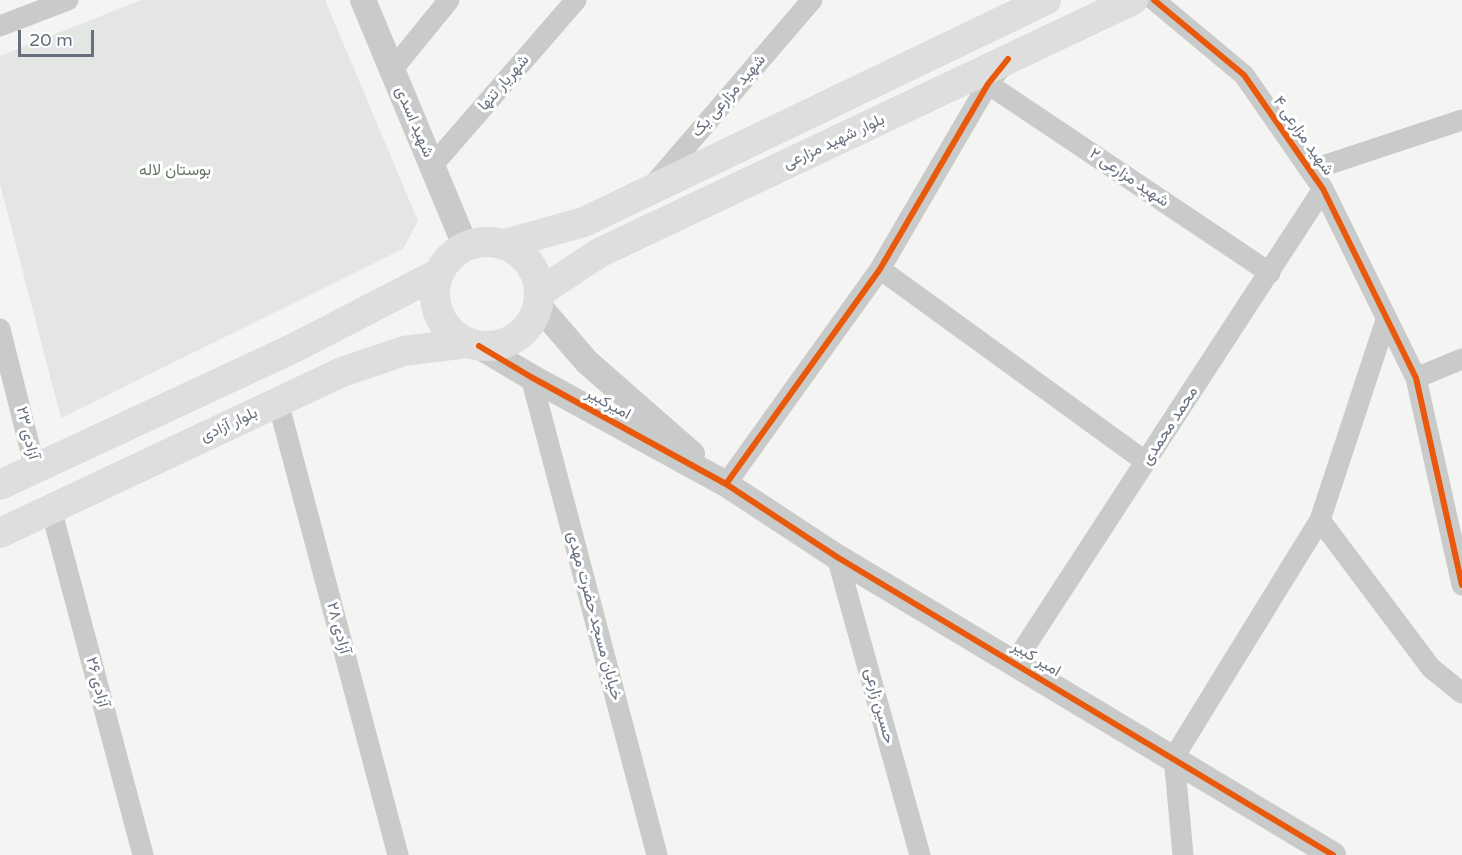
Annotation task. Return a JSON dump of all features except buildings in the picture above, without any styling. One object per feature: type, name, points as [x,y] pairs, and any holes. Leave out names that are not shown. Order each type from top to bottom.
[{"type":"main road","name":"بلوار شهید مزارعی","points":[[539,299],[599,253],[1132,0]]},
{"type":"main road","points":[[506,244],[584,222],[1031,3]]},
{"type":"main road","points":[[485,240],[506,244],[523,255],[535,272],[539,299],[533,320],[523,332],[510,341],[473,344],[450,332],[438,314],[434,294],[437,274],[448,256],[465,245],[485,240]]},
{"type":"main road","points":[[0,485],[294,348],[437,274]]},
{"type":"main road","name":"بلوار آزادی","points":[[0,533],[342,372],[404,351],[473,344]]},
{"type":"street","points":[[0,27],[68,0]]},
{"type":"street","name":"شهید اسدی","points":[[363,0],[465,245]]},
{"type":"street","points":[[392,70],[449,0]]},
{"type":"street","name":"شهریار تنها","points":[[432,166],[576,0]]},
{"type":"street","name":"شهید مزارعی یک","points":[[647,191],[812,0]]},
{"type":"street","name":"شهید مزارعی ۴","points":[[1154,0],[1244,75],[1323,189],[1416,378],[1462,585]]},
{"type":"street","points":[[726,484],[880,269],[988,84],[1008,59]]},
{"type":"street","name":"شهید مزارعی ۲","points":[[988,84],[1270,273]]},
{"type":"street","points":[[1311,170],[1462,120]]},
{"type":"street","name":"محمد محمدی","points":[[1015,662],[1323,189]]},
{"type":"street","points":[[880,269],[1146,462]]},
{"type":"street","name":"امیرکبیر","points":[[539,299],[587,362],[726,484]]},
{"type":"street","points":[[1183,855],[1174,757],[1320,520],[1386,320]]},
{"type":"street","name":"آزادی ۲۳","points":[[0,329],[35,468]]},
{"type":"street","name":"امیرکبیر","points":[[473,344],[726,484]]},
{"type":"street","points":[[1416,378],[1462,360]]},
{"type":"street","name":"خیابان مسجد حضرت مهدی","points":[[531,377],[657,855]]},
{"type":"street","name":"آزادی ۲۸","points":[[278,402],[398,855]]},
{"type":"street","name":"امیر کبیر","points":[[726,484],[837,557],[1174,757],[1333,855]]},
{"type":"street","name":"آزادی ۲۶","points":[[51,509],[142,855]]},
{"type":"street","points":[[1320,520],[1431,668],[1462,693]]},
{"type":"street","name":"حسین زارعی","points":[[837,557],[920,855]]},
{"type":"green space","name":"بوستان لاله","points":[[141,0],[325,0],[418,221],[403,249],[61,418],[0,184],[0,56]]},
{"type":"cycle path","points":[[1154,0],[1244,75],[1323,189],[1416,378],[1462,585]]},
{"type":"cycle path","points":[[726,484],[880,269],[988,84],[1008,59]]},
{"type":"cycle path","points":[[479,346],[726,484],[837,557],[1333,855]]}]
